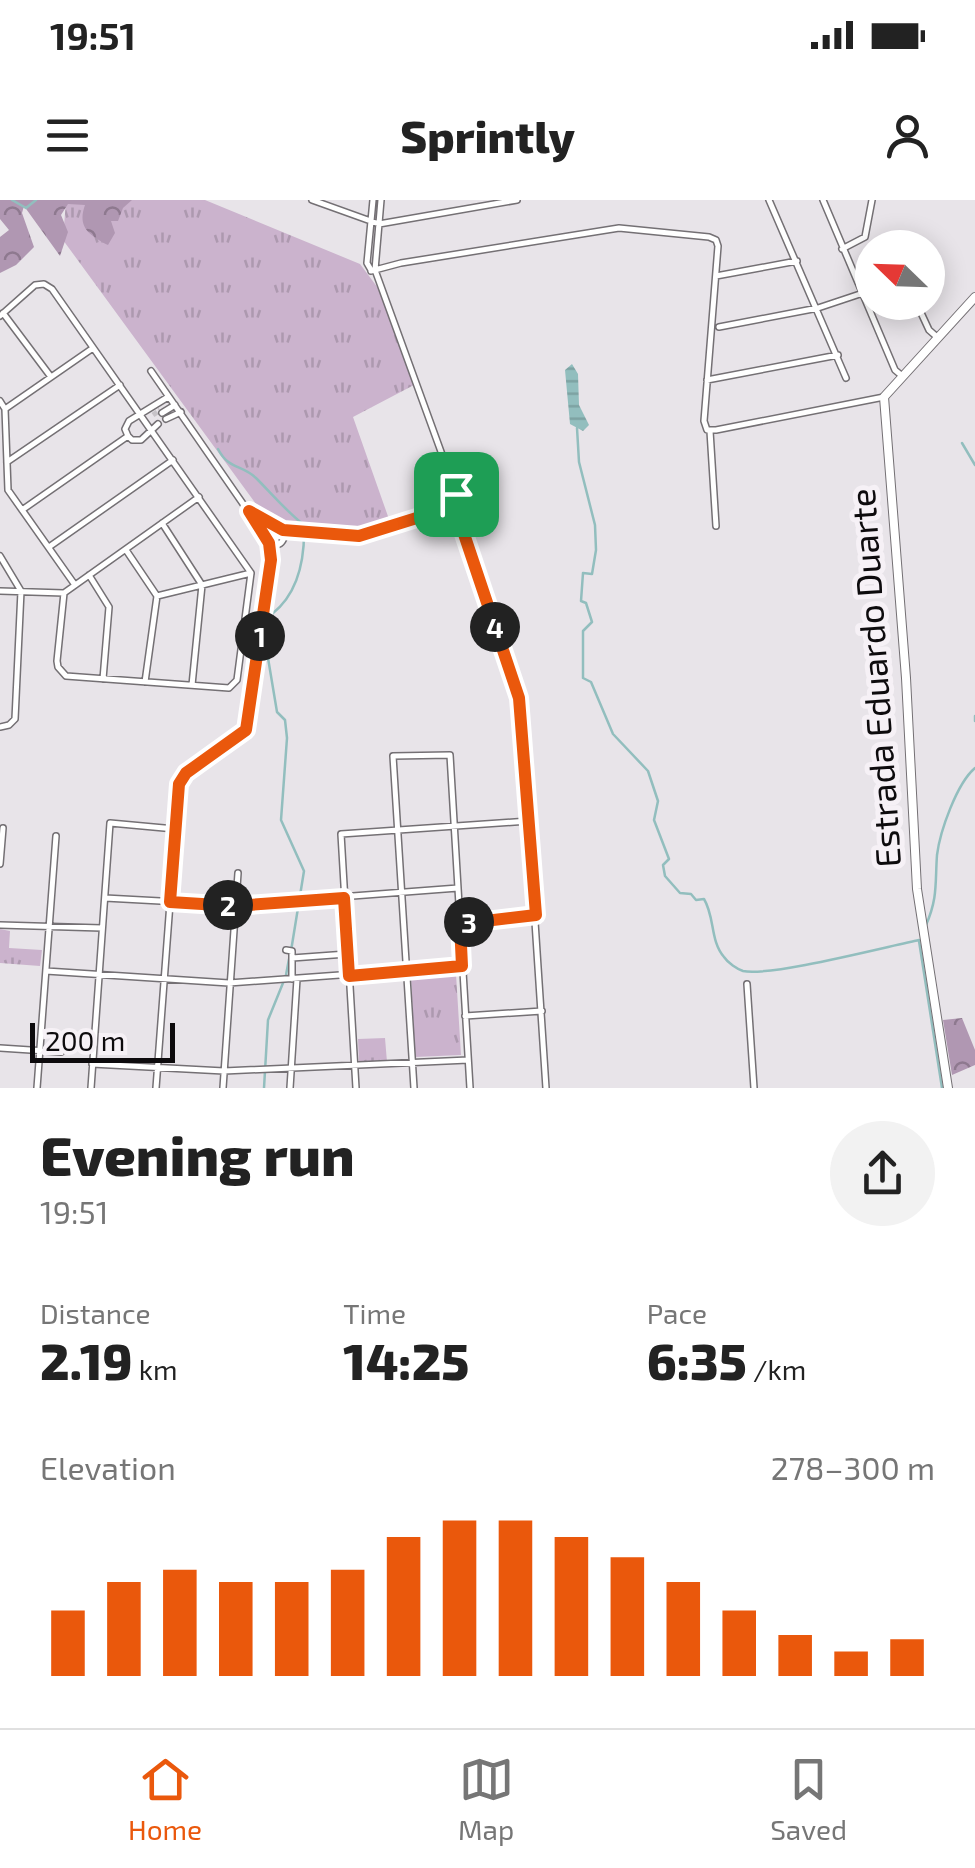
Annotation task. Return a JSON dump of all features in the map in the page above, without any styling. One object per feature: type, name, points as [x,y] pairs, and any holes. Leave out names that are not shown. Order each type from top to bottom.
[{"type":"street","points":[[312,200],[375,223],[517,200]]},
{"type":"street","points":[[373,200],[374,272],[456,494],[464,534],[519,698],[546,1088]]},
{"type":"street","points":[[375,223],[382,200]]},
{"type":"street","points":[[769,200],[846,378]]},
{"type":"street","points":[[823,200],[855,280]]},
{"type":"street","points":[[842,249],[865,238],[872,200]]},
{"type":"street","points":[[374,272],[619,228],[716,240],[704,421],[710,431],[716,526]]},
{"type":"street","points":[[716,276],[797,262]]},
{"type":"street","points":[[51,377],[2,314],[35,285],[44,284],[52,290],[251,573],[238,680],[229,688],[62,673],[58,661],[64,593]]},
{"type":"street","points":[[719,327],[855,297]]},
{"type":"street","points":[[710,431],[884,396],[975,297]]},
{"type":"street","points":[[872,320],[895,370],[901,375]]},
{"type":"street","points":[[924,320],[936,337]]},
{"type":"street","points":[[5,409],[93,348]]},
{"type":"street","points":[[707,380],[838,355]]},
{"type":"street","points":[[151,371],[274,541]]},
{"type":"street","points":[[6,462],[120,385]]},
{"type":"street","points":[[144,418],[169,396]]},
{"type":"street","name":"Estrada Eduardo Duarte","points":[[884,396],[918,890],[948,1088]]},
{"type":"street","points":[[0,400],[5,409],[8,490],[75,585]]},
{"type":"street","points":[[175,405],[163,413],[180,412]]},
{"type":"street","points":[[128,436],[126,425],[153,416]]},
{"type":"street","points":[[128,436],[141,440],[158,424]]},
{"type":"street","points":[[22,510],[128,436]]},
{"type":"street","points":[[49,546],[173,460]]},
{"type":"street","points":[[2,591],[64,593],[199,497]]},
{"type":"street","points":[[249,511],[274,526],[299,534],[375,533],[458,505]]},
{"type":"street","points":[[162,523],[202,585],[192,685]]},
{"type":"street","points":[[274,526],[268,529],[274,541]]},
{"type":"street","points":[[156,1088],[179,784],[246,730],[274,541],[283,530]]},
{"type":"street","points":[[274,541],[299,534]]},
{"type":"street","points":[[125,550],[157,596],[145,682]]},
{"type":"street","points":[[0,556],[21,592],[15,719],[9,726],[0,726]]},
{"type":"street","points":[[157,596],[251,573]]},
{"type":"street","points":[[89,575],[109,607],[103,679]]},
{"type":"street","points":[[2,591],[13,576]]},
{"type":"street","points":[[414,1088],[393,756],[450,754],[470,1088]]},
{"type":"street","points":[[356,1088],[341,834],[528,821]]},
{"type":"street","points":[[90,1088],[110,824],[175,829]]},
{"type":"street","points":[[0,864],[3,828]]},
{"type":"street","points":[[37,1088],[56,836]]},
{"type":"street","points":[[223,1088],[238,873]]},
{"type":"street","points":[[105,898],[234,906],[458,888]]},
{"type":"street","points":[[460,924],[536,915]]},
{"type":"street","points":[[0,925],[102,928]]},
{"type":"street","points":[[286,950],[292,950],[294,979],[290,1088]]},
{"type":"street","points":[[292,958],[348,954]]},
{"type":"street","points":[[46,971],[229,983],[462,966]]},
{"type":"street","points":[[747,984],[754,1088]]},
{"type":"street","points":[[466,1016],[542,1010]]},
{"type":"street","points":[[0,1048],[61,1052]]},
{"type":"street","points":[[92,1064],[224,1071],[468,1060]]},
{"type":"green space","points":[[0,200],[132,200],[123,208],[118,221],[111,221],[115,233],[108,245],[86,230],[85,205],[68,204],[61,215],[68,232],[60,256],[24,206],[22,213],[34,247],[16,265],[0,273],[0,237],[9,230],[0,219]]},
{"type":"green space","points":[[66,200],[205,200],[360,264],[378,288],[414,385],[353,417],[390,522],[327,528],[264,515],[63,240]]},
{"type":"green space","points":[[0,929],[10,931],[9,948],[42,950],[40,966],[0,963]]},
{"type":"green space","points":[[456,974],[461,1055],[415,1057],[411,977]]},
{"type":"green space","points":[[962,1018],[975,1050],[975,1065],[952,1075],[943,1020]]},
{"type":"green space","points":[[385,1038],[387,1062],[359,1064],[358,1039]]},
{"type":"water","points":[[572,364],[578,374],[579,405],[589,425],[583,431],[570,424],[565,370]]},
{"type":"waterway","points":[[12,200],[26,208],[36,200]]},
{"type":"waterway","points":[[577,428],[579,462],[595,525],[596,550],[592,574],[583,573],[581,601],[586,603],[592,622],[583,631],[583,678],[591,682],[613,734],[648,771],[658,801],[654,820],[669,859],[663,865],[665,876],[680,893],[704,899],[720,951],[730,964],[743,971],[801,966],[919,940]]},
{"type":"waterway","points":[[962,443],[975,465]]},
{"type":"waterway","points":[[218,449],[231,464],[256,478],[304,525],[298,574],[289,596],[272,614],[267,652],[277,712],[285,720],[287,738],[281,820],[304,871],[291,951]]},
{"type":"waterway","points":[[975,716],[975,721]]},
{"type":"waterway","points":[[926,925],[934,898],[942,833],[956,796],[975,768]]},
{"type":"waterway","points":[[919,941],[942,1088]]},
{"type":"waterway","points":[[286,975],[289,959]]},
{"type":"waterway","points":[[264,1088],[268,1020],[283,983]]},
{"type":"tunnel","points":[[153,415],[160,410]]},
{"type":"route","points":[[456,494],[464,516],[464,534],[519,698],[536,915],[460,924],[462,966],[349,976],[344,898],[234,906],[170,902],[179,784],[186,773],[246,730],[271,560],[269,543],[249,511],[283,530],[359,536],[455,506],[456,494]]}]
